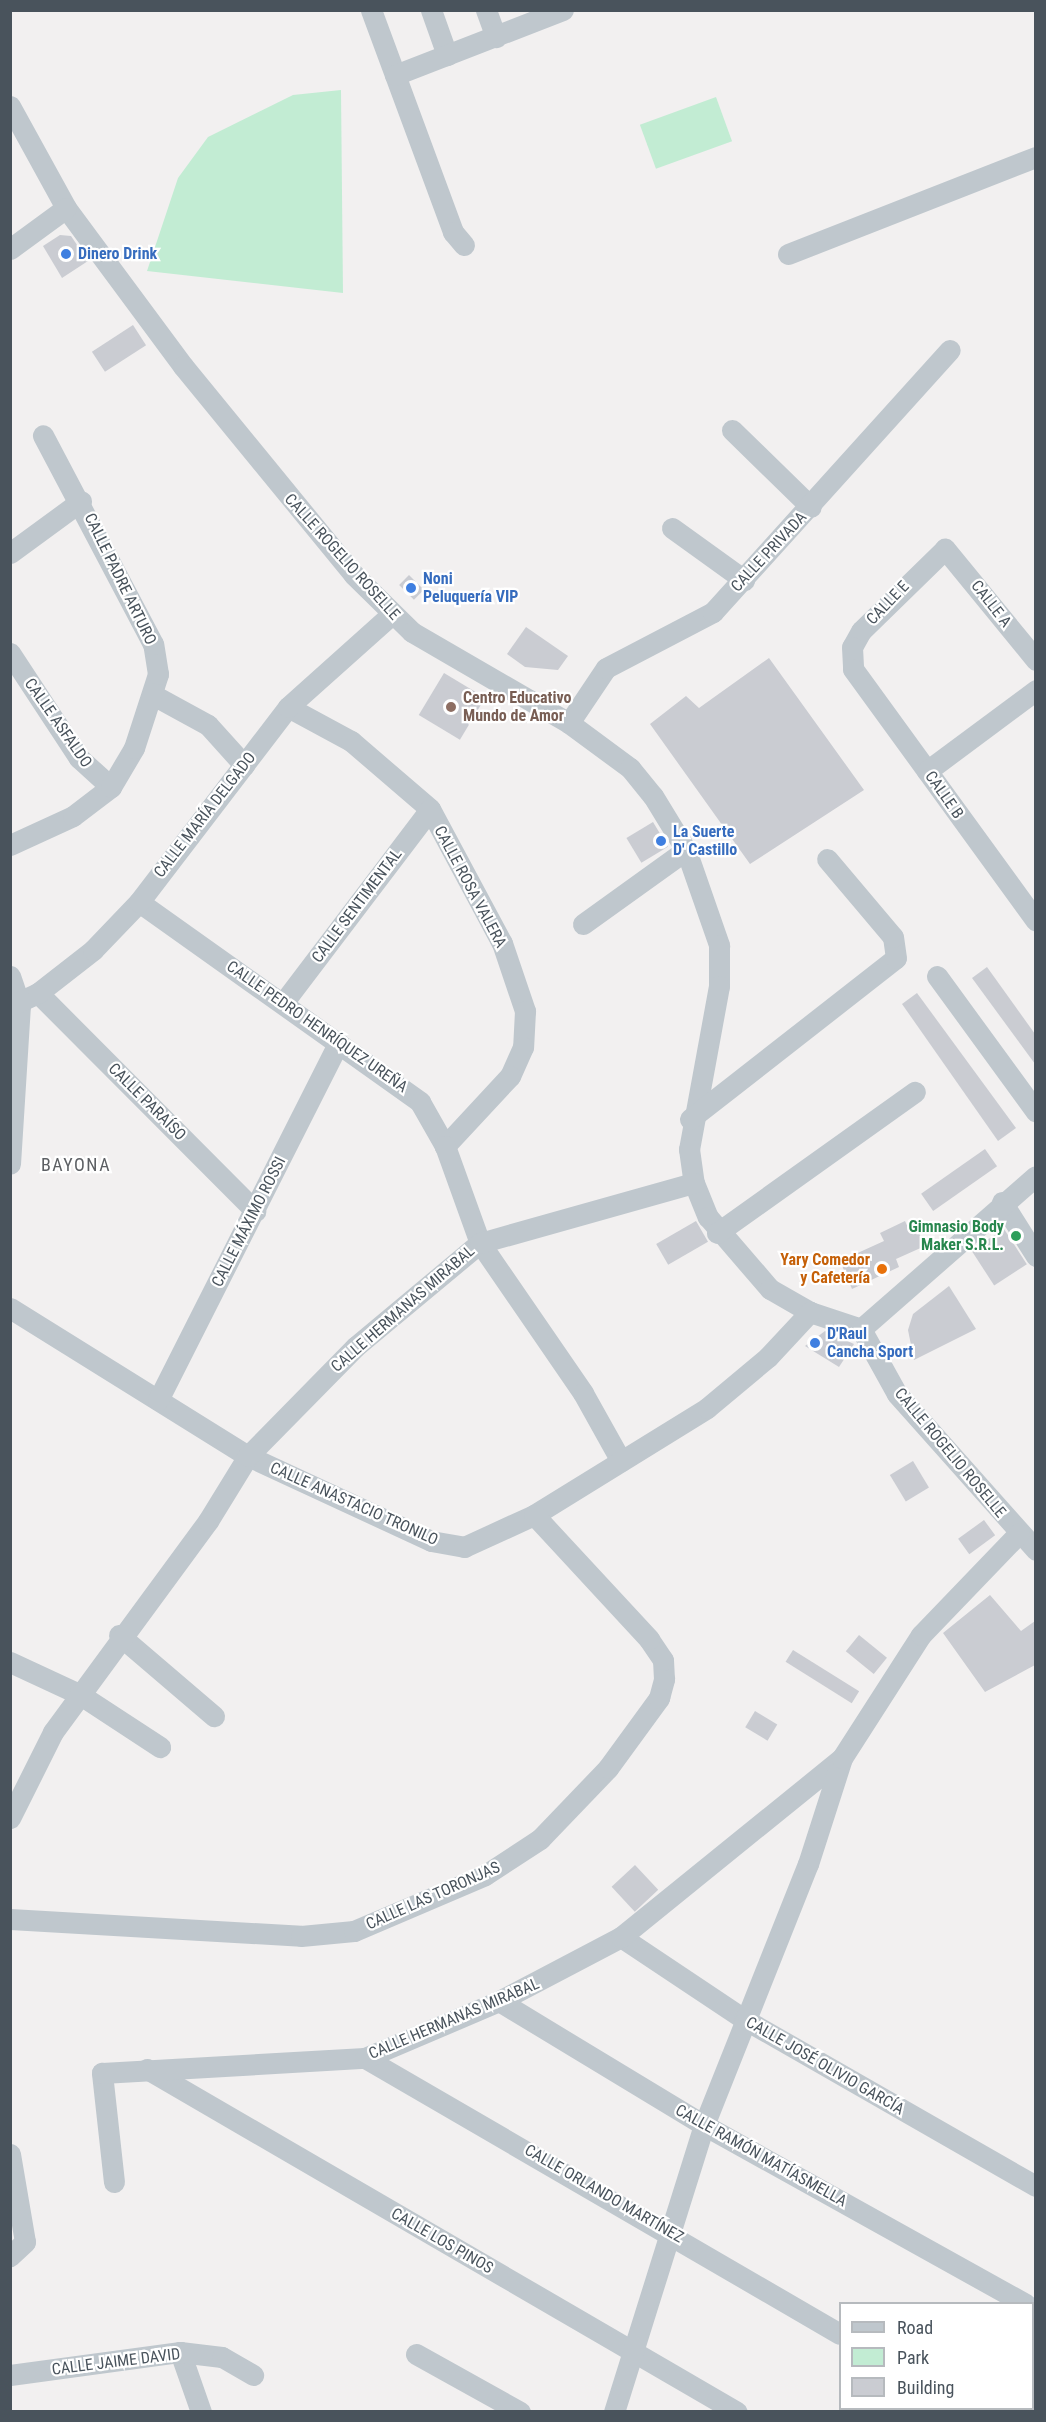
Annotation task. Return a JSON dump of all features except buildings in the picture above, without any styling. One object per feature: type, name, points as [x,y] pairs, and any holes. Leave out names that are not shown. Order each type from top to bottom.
[{"type":"street","points":[[371,10],[453,232],[464,245]]},
{"type":"street","points":[[430,10],[447,55]]},
{"type":"street","points":[[486,10],[496,37]]},
{"type":"street","points":[[395,75],[496,37],[541,15],[563,10]]},
{"type":"street","name":"CALLE ROGELIO ROSELLE","points":[[10,106],[66,208],[240,437],[392,614],[435,648],[569,723],[630,768],[686,850],[719,945],[719,986],[690,1119],[694,1184],[717,1233],[770,1289],[810,1312],[861,1329],[897,1394],[1035,1550]]},
{"type":"street","points":[[788,254],[1035,157]]},
{"type":"street","points":[[10,249],[66,208]]},
{"type":"street","name":"CALLE PRIVADA","points":[[569,723],[606,668],[688,628],[744,580],[950,350]]},
{"type":"street","points":[[732,430],[810,507]]},
{"type":"street","name":"CALLE PADRE ARTURO","points":[[10,845],[74,816],[111,787],[155,696],[153,644],[81,501],[43,435]]},
{"type":"street","points":[[10,552],[81,501]]},
{"type":"street","points":[[672,528],[744,580]]},
{"type":"street","name":"CALLE A","points":[[945,549],[1035,660]]},
{"type":"street","name":"CALLE E","points":[[853,669],[852,647],[861,631],[945,549]]},
{"type":"street","name":"CALLE MARÍA DELGADO","points":[[15,1006],[38,993],[93,950],[139,902],[288,707],[392,614]]},
{"type":"street","name":"CALLE ASFALDO","points":[[10,653],[79,758],[111,787]]},
{"type":"street","name":"CALLE B","points":[[853,669],[1035,921]]},
{"type":"street","points":[[927,771],[1035,690]]},
{"type":"street","points":[[155,696],[208,725],[244,765]]},
{"type":"street","name":"CALLE ROSA VALERA","points":[[288,707],[351,741],[430,809],[502,943],[525,1011],[523,1047],[510,1076],[446,1146]]},
{"type":"street","name":"CALLE SENTIMENTAL","points":[[283,1003],[430,809]]},
{"type":"street","points":[[583,924],[686,850]]},
{"type":"street","points":[[690,1119],[896,958],[893,937],[827,859]]},
{"type":"street","name":"CALLE PEDRO HENRÍQUEZ UREÑA","points":[[139,902],[414,1096],[446,1146],[480,1243],[578,1384],[621,1461]]},
{"type":"street","points":[[10,976],[15,1006],[10,1164]]},
{"type":"street","points":[[937,976],[1035,1112]]},
{"type":"street","name":"CALLE PARAÍSO","points":[[38,993],[255,1211]]},
{"type":"street","name":"CALLE MÁXIMO ROSSI","points":[[158,1400],[338,1043]]},
{"type":"street","points":[[717,1233],[915,1092]]},
{"type":"street","points":[[861,1329],[1002,1202],[1035,1176]]},
{"type":"street","name":"CALLE HERMANAS MIRABAL","points":[[10,1818],[79,1694],[119,1635],[208,1521],[248,1456],[355,1347],[480,1243],[694,1184]]},
{"type":"street","points":[[1002,1202],[1035,1256]]},
{"type":"street","name":"CALLE ANASTACIO TRONILO","points":[[10,1308],[248,1456],[447,1545],[480,1542],[534,1515],[621,1461],[733,1389],[810,1312]]},
{"type":"street","name":"CALLE LAS TORONJAS","points":[[10,1919],[301,1936],[354,1931],[485,1875],[540,1839],[608,1768],[659,1698],[664,1679],[663,1660],[649,1639],[534,1515]]},
{"type":"street","points":[[614,2412],[704,2126],[744,2019],[808,1864],[843,1758],[921,1635],[1019,1533]]},
{"type":"street","points":[[119,1635],[214,1716]]},
{"type":"street","points":[[10,1662],[79,1694],[160,1747]]},
{"type":"street","name":"CALLE HERMANAS MIRABAL","points":[[114,2182],[100,2078],[107,2070],[365,2058],[499,2001],[621,1937],[843,1758]]},
{"type":"street","name":"CALLE JOSÉ OLIVIO GARCÍA","points":[[621,1937],[744,2019],[1035,2186]]},
{"type":"street","name":"CALLE RAMÓN MATÍASMELLA","points":[[499,2001],[704,2126],[1022,2302]]},
{"type":"street","name":"CALLE ORLANDO MARTÍNEZ","points":[[365,2058],[672,2232],[839,2333]]},
{"type":"street","name":"CALLE LOS PINOS","points":[[147,2069],[737,2412]]},
{"type":"street","points":[[10,2154],[25,2242],[10,2256]]},
{"type":"street","points":[[180,2352],[201,2412]]},
{"type":"street","name":"CALLE JAIME DAVID","points":[[10,2375],[180,2352],[222,2357],[253,2375]]},
{"type":"street","points":[[416,2354],[520,2412]]},
{"type":"green space","points":[[341,90],[343,293],[147,271],[178,178],[208,137],[293,95]]},
{"type":"green space","points":[[716,97],[732,141],[656,169],[640,125]]},
{"type":"place","name":"Dinero Drink","points":[[66,254]]},
{"type":"place","name":"Noni Peluquería VIP","points":[[411,588]]},
{"type":"place","name":"Centro Educativo Mundo de Amor","points":[[451,707]]},
{"type":"place","name":"La Suerte D' Castillo","points":[[661,841]]},
{"type":"place","name":"Gimnasio Body Maker S.R.L.","points":[[1016,1236]]},
{"type":"place","name":"Yary Comedor y Cafetería","points":[[882,1269]]},
{"type":"place","name":"D'Raul Cancha Sport","points":[[815,1343]]},
{"type":"district","name":"BAYONA","points":[[76,1165]]}]
